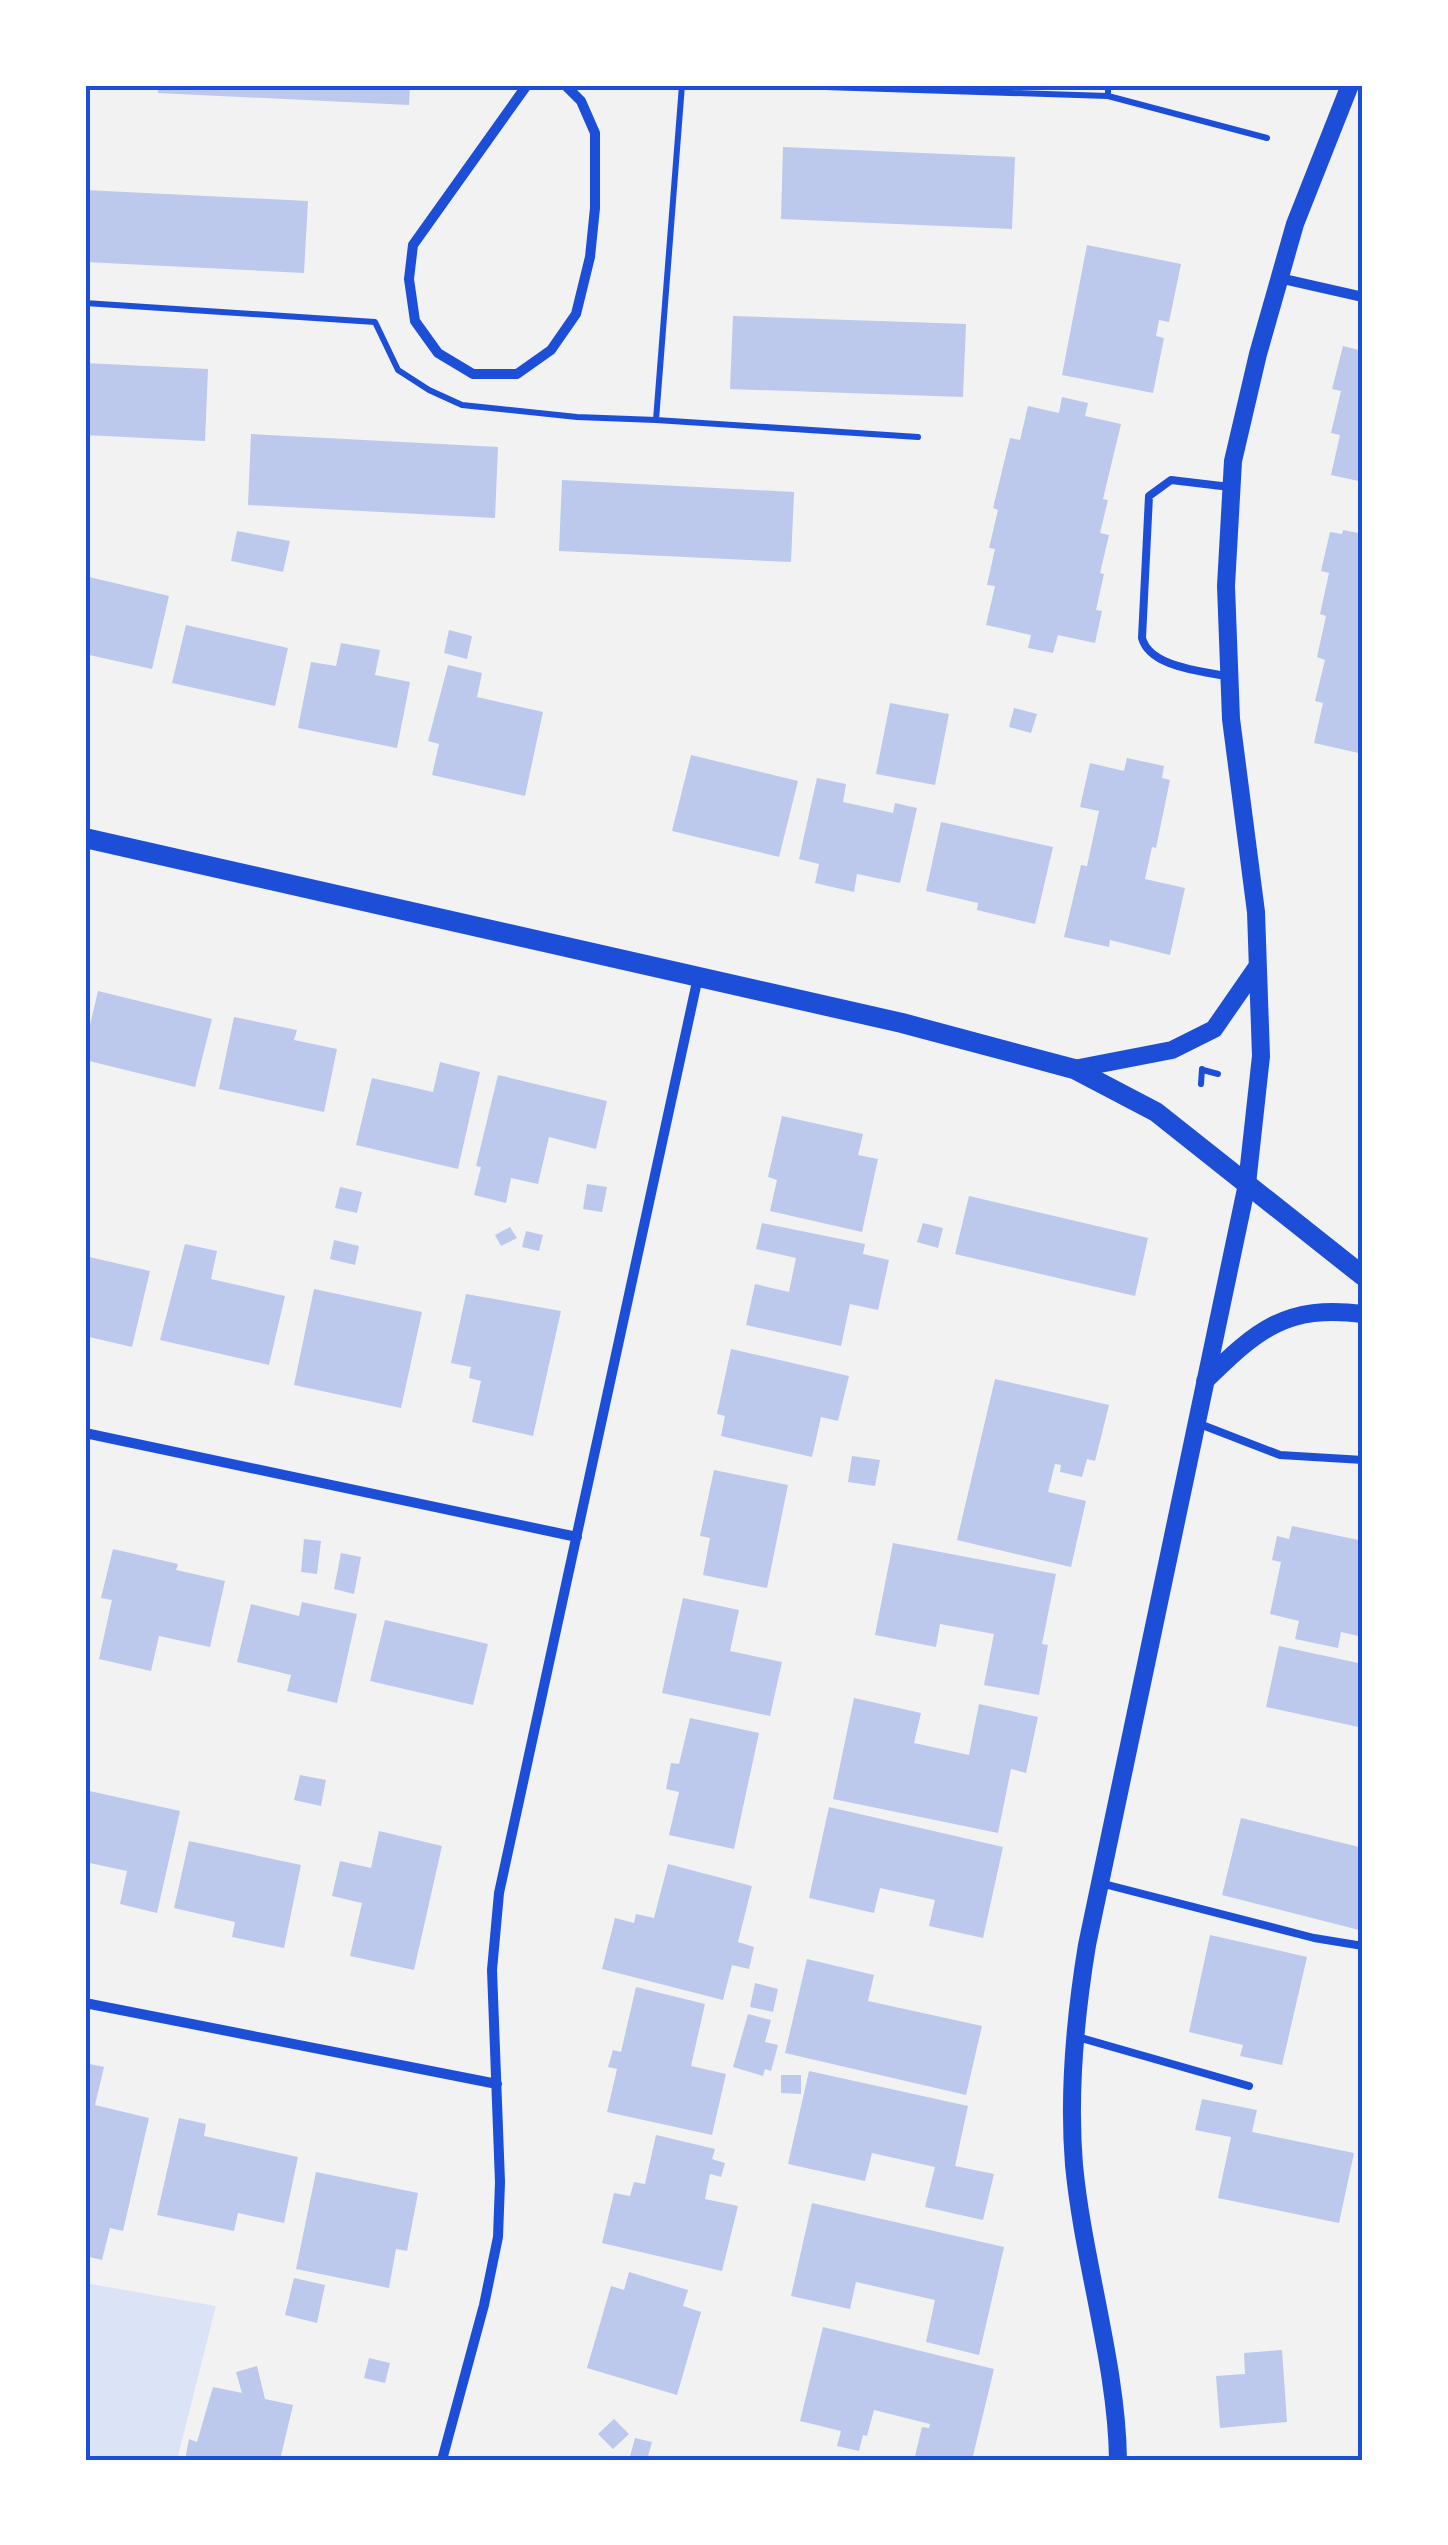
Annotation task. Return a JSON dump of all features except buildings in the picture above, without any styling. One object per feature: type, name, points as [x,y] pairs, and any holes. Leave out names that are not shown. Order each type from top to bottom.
[{"type":"main road","points":[[85,838],[984,1042],[1074,1069],[1156,1112],[1363,1276]]},
{"type":"street","points":[[526,85],[413,245],[409,279],[414,321],[438,352],[473,374],[517,374],[551,350],[576,314],[590,257],[596,194],[594,133],[581,101],[565,85]]},
{"type":"street","points":[[1118,2460],[1112,2397],[1074,2166],[1074,2036],[1087,1945],[1246,1184],[1261,1056],[1256,912],[1231,719],[1226,586],[1234,460],[1295,224],[1350,85]]},
{"type":"street","points":[[1279,278],[1363,298]]},
{"type":"street","points":[[1074,1069],[1172,1050],[1214,1029],[1258,967]]},
{"type":"street","points":[[442,2460],[498,2237],[492,1970],[499,1893],[698,977]]},
{"type":"street","points":[[1205,1381],[1246,1341],[1296,1314],[1363,1314]]},
{"type":"street","points":[[85,1434],[577,1537]]},
{"type":"street","points":[[85,2003],[497,2084]]},
{"type":"lane","points":[[1230,677],[1154,655],[1142,638],[1149,496],[1171,480],[1232,488]]},
{"type":"lane","points":[[1197,1423],[1280,1455],[1363,1460]]},
{"type":"lane","points":[[1100,1884],[1314,1938],[1363,1946]]},
{"type":"lane","points":[[1074,2036],[1248,2086]]},
{"type":"path","points":[[656,420],[682,85]]},
{"type":"path","points":[[761,85],[1108,96],[1267,138]]},
{"type":"path","points":[[1108,85],[1108,96]]},
{"type":"path","points":[[85,304],[376,322],[398,370],[462,406],[918,437]]},
{"type":"path","points":[[1201,1084],[1202,1070],[1218,1074]]},
{"type":"shaded area","points":[[85,2283],[216,2306],[177,2460],[85,2460]]}]
